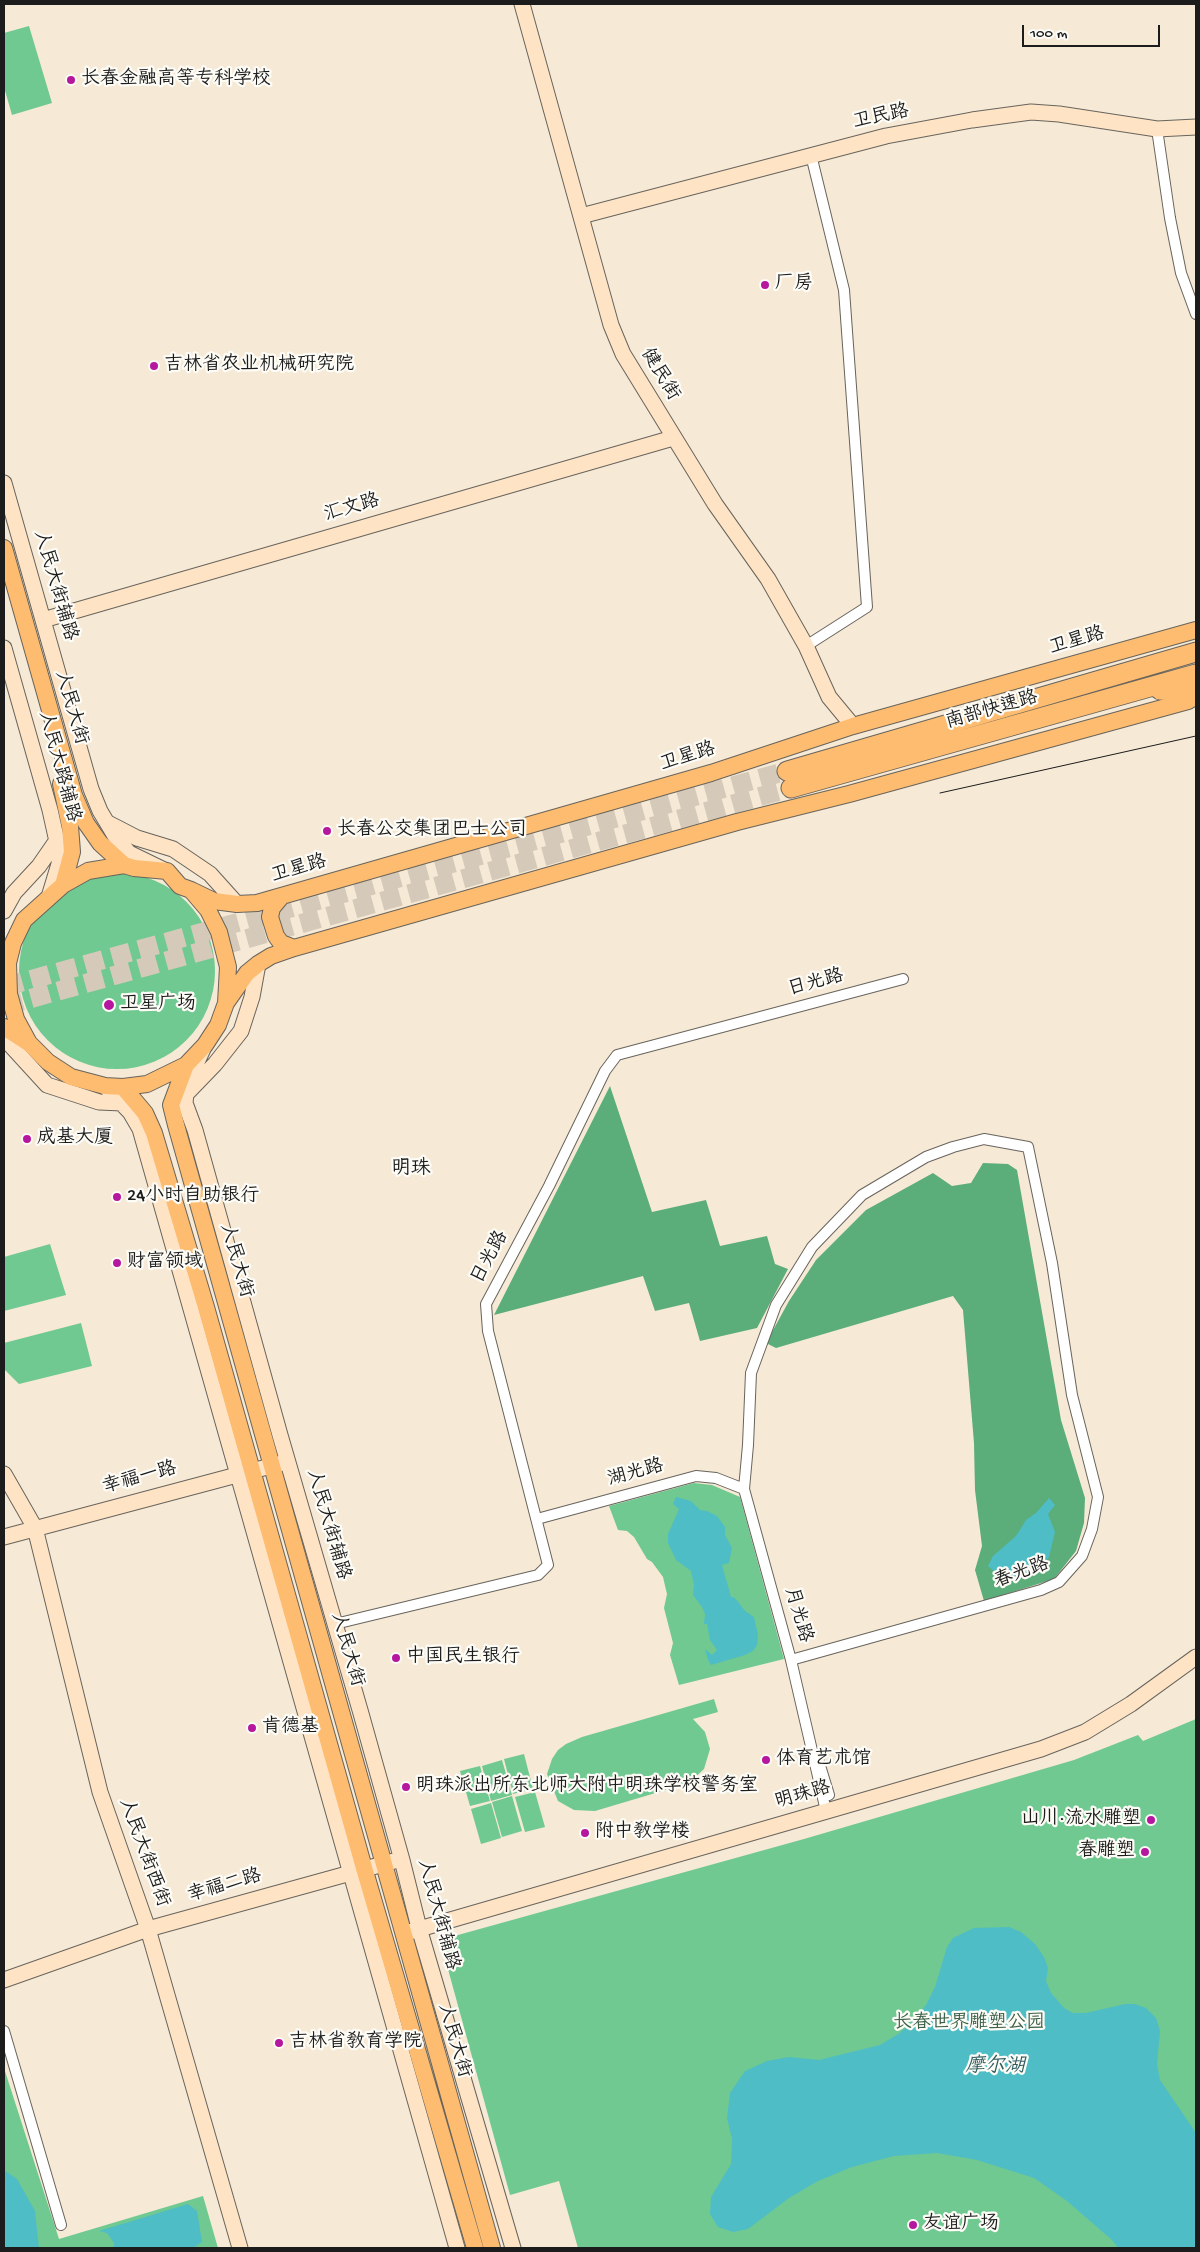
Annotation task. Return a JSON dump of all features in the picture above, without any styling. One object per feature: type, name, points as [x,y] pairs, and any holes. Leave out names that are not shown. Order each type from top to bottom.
[{"type":"highway","points":[[1161,661],[1196,645]]},
{"type":"highway","name":"南部快速路","points":[[1196,652],[1161,661],[789,779],[1144,689],[1196,674]]},
{"type":"highway","points":[[1144,689],[1196,692]]},
{"type":"main road","name":"人民大街","points":[[4,548],[74,794],[86,823],[100,843],[124,865]]},
{"type":"main road","name":"人民大街","points":[[4,583],[65,797],[72,852],[63,885]]},
{"type":"main road","name":"卫星路","points":[[190,890],[214,900],[237,904],[257,903],[701,776],[853,726],[1196,630]]},
{"type":"main road","points":[[226,1003],[228,967],[219,932],[208,910],[190,890],[180,886],[167,871],[134,868],[124,865],[88,871],[63,885],[24,920],[13,943],[6,965],[9,994],[16,1019],[29,1042],[48,1062],[71,1077],[105,1086],[122,1095],[186,1064],[205,1045],[218,1025],[226,1003],[247,973],[271,956],[736,822],[1188,701],[1196,696]]},
{"type":"main road","points":[[282,896],[272,908],[270,916],[276,936],[282,942],[294,948]]},
{"type":"main road","points":[[4,1027],[29,1042]]},
{"type":"main road","name":"人民大街","points":[[186,1064],[171,1105],[280,1463],[384,1864],[492,2248]]},
{"type":"main road","name":"人民大街","points":[[122,1095],[145,1113],[154,1133],[206,1307],[244,1472],[312,1678],[357,1870],[475,2248]]},
{"type":"street","name":"健民街","points":[[522,4],[611,325],[623,354],[715,504],[768,579],[806,646],[828,697],[853,726]]},
{"type":"street","name":"卫民路","points":[[581,216],[886,136],[972,120],[1031,112],[1059,114],[1157,129],[1196,127]]},
{"type":"street","points":[[1157,129],[1170,218],[1181,273],[1196,314]]},
{"type":"street","points":[[806,646],[868,607],[844,290],[810,155]]},
{"type":"street","name":"汇文路","points":[[43,620],[673,438]]},
{"type":"street","name":"人民大街辅路","points":[[4,483],[91,789],[105,820],[129,853],[167,871]]},
{"type":"street","name":"人民大路辅路","points":[[4,648],[50,810],[60,855],[60,864],[49,897]]},
{"type":"street","points":[[105,820],[138,838],[173,849],[210,874],[237,904]]},
{"type":"street","points":[[4,911],[14,893],[39,866],[56,840]]},
{"type":"street","points":[[186,1094],[216,1064],[241,1031],[252,997],[258,964]]},
{"type":"street","name":"日光路","points":[[335,1624],[538,1575],[548,1565],[488,1331],[486,1304],[549,1186],[605,1071],[617,1055],[903,978]]},
{"type":"street","points":[[4,1038],[47,1085],[99,1102],[122,1095]]},
{"type":"street","name":"人民大街辅路","points":[[205,1045],[187,1084],[185,1103],[195,1130],[280,1463],[335,1624],[402,1860],[419,1928],[513,2248]]},
{"type":"street","name":"春光路","points":[[744,1488],[751,1373],[776,1305],[812,1247],[862,1196],[926,1157],[953,1147],[984,1139],[1028,1147],[1052,1263],[1072,1395],[1098,1497],[1092,1529],[1082,1556],[1058,1582],[1041,1590],[792,1660]]},
{"type":"street","name":"幸福一路","points":[[4,1537],[280,1463]]},
{"type":"street","name":"人民大街西街","points":[[4,1474],[35,1528],[100,1792],[148,1929],[240,2248]]},
{"type":"street","name":"湖光路","points":[[537,1519],[696,1476],[716,1478],[744,1488]]},
{"type":"street","name":"月光路","points":[[744,1488],[792,1660],[814,1752],[816,1774],[829,1810]]},
{"type":"street","name":"明珠路","points":[[403,1934],[1042,1748],[1085,1732],[1140,1698],[1196,1657]]},
{"type":"street","name":"幸福二路","points":[[4,1980],[148,1929],[357,1870],[402,1860]]},
{"type":"street","points":[[357,1870],[457,2248]]},
{"type":"street","points":[[4,2031],[61,2225]]},
{"type":"green space","points":[[29,26],[52,103],[12,115],[4,87],[4,33]]},
{"type":"green space","points":[[117,873],[145,877],[163,885],[179,895],[193,909],[211,943],[215,971],[211,999],[203,1017],[193,1033],[179,1047],[145,1065],[117,1069],[89,1065],[71,1057],[55,1047],[41,1033],[23,999],[19,971],[23,943],[31,925],[41,909],[55,895],[89,877]]},
{"type":"green space","points":[[610,1086],[652,1212],[706,1200],[720,1246],[767,1236],[775,1264],[788,1269],[757,1328],[700,1341],[689,1303],[655,1311],[643,1276],[494,1315]]},
{"type":"green space","points":[[983,1163],[1008,1164],[1017,1170],[1061,1420],[1085,1498],[1084,1523],[1076,1551],[1054,1579],[984,1601],[975,1570],[982,1546],[975,1490],[974,1443],[963,1310],[953,1296],[776,1348],[766,1343],[789,1301],[816,1260],[866,1210],[933,1173],[952,1186],[971,1183]]},
{"type":"green space","points":[[50,1244],[66,1295],[4,1311],[4,1257]]},
{"type":"green space","points":[[81,1323],[92,1366],[19,1384],[4,1369],[4,1343]]},
{"type":"green space","points":[[694,1483],[712,1485],[740,1497],[784,1659],[679,1685],[670,1655],[673,1643],[664,1608],[667,1594],[663,1577],[652,1562],[647,1559],[634,1537],[627,1531],[618,1530],[609,1506]]},
{"type":"green space","points":[[714,1699],[718,1712],[693,1719],[705,1732],[710,1749],[704,1769],[689,1783],[595,1811],[574,1810],[558,1801],[547,1774],[552,1759],[558,1750],[566,1744],[582,1737]]},
{"type":"green space","name":"长春世界雕塑公园","points":[[1196,1719],[1196,2248],[578,2248],[559,2181],[510,2195],[440,1940],[804,1839],[1074,1760],[1138,1735],[1143,1741]]},
{"type":"green space","points":[[524,1754],[533,1789],[513,1794],[504,1759]]},
{"type":"green space","points":[[502,1760],[512,1795],[491,1801],[482,1766]]},
{"type":"green space","points":[[480,1766],[490,1801],[470,1806],[460,1771]]},
{"type":"green space","points":[[535,1792],[545,1827],[525,1832],[515,1797]]},
{"type":"green space","points":[[512,1796],[522,1831],[502,1837],[492,1802]]},
{"type":"green space","points":[[491,1803],[501,1838],[481,1844],[471,1809]]},
{"type":"green space","points":[[4,2068],[59,2239],[203,2196],[218,2248],[4,2248]]},
{"type":"water","points":[[676,1497],[691,1501],[700,1510],[717,1516],[725,1527],[725,1535],[732,1548],[729,1563],[722,1565],[731,1597],[735,1598],[745,1611],[754,1617],[758,1635],[757,1645],[753,1651],[745,1655],[711,1665],[708,1660],[705,1649],[712,1655],[717,1650],[710,1640],[707,1624],[704,1624],[705,1614],[702,1607],[693,1595],[694,1585],[691,1571],[676,1560],[668,1543],[668,1534],[679,1509],[673,1504]]},
{"type":"water","points":[[1049,1498],[1055,1505],[1048,1514],[1055,1532],[1049,1557],[1038,1570],[1028,1577],[997,1574],[988,1566],[993,1556],[1016,1536],[1026,1520],[1036,1513]]},
{"type":"water","name":"摩尔湖","points":[[1009,1927],[1021,1932],[1035,1944],[1044,1957],[1048,1968],[1046,1981],[1051,1993],[1064,2008],[1073,2013],[1086,2013],[1125,2004],[1135,2004],[1146,2008],[1156,2018],[1160,2031],[1157,2064],[1160,2080],[1196,2133],[1196,2248],[1118,2248],[1112,2240],[1067,2201],[1034,2178],[977,2160],[937,2153],[894,2156],[852,2167],[818,2181],[789,2198],[748,2229],[733,2232],[718,2227],[710,2214],[711,2197],[731,2164],[732,2139],[727,2118],[730,2093],[745,2071],[767,2061],[789,2057],[819,2060],[880,2045],[900,2033],[916,2018],[926,2005],[935,1987],[947,1947],[953,1938],[974,1928]]},
{"type":"water","points":[[4,2170],[17,2179],[35,2211],[39,2248],[4,2248]]},
{"type":"water","points":[[188,2204],[197,2211],[202,2242],[193,2248],[114,2248],[114,2243],[107,2233],[99,2231]]},
{"type":"tunnel","points":[[4,987],[787,771]]},
{"type":"tunnel","points":[[4,1006],[791,788]]},
{"type":"tram line","points":[[940,793],[1196,736]]},
{"type":"place","name":"长春金融高等专科学校","points":[[71,80]]},
{"type":"place","name":"厂房","points":[[765,285]]},
{"type":"place","name":"吉林省农业机械研究院","points":[[154,366]]},
{"type":"place","name":"长春公交集团巴士公司","points":[[327,831]]},
{"type":"place","name":"卫星广场","points":[[109,1005]]},
{"type":"place","name":"成基大厦","points":[[27,1139]]},
{"type":"place","name":"24小时自助银行","points":[[117,1197]]},
{"type":"place","name":"财富领域","points":[[117,1263]]},
{"type":"place","name":"中国民生银行","points":[[396,1658]]},
{"type":"place","name":"肯德基","points":[[252,1728]]},
{"type":"place","name":"体育艺术馆","points":[[766,1760]]},
{"type":"place","name":"明珠派出所东北师大附中明珠学校警务室","points":[[406,1787]]},
{"type":"place","name":"山川·流水雕塑","points":[[1151,1820]]},
{"type":"place","name":"附中教学楼","points":[[585,1833]]},
{"type":"place","name":"春雕塑","points":[[1145,1852]]},
{"type":"place","name":"吉林省教育学院","points":[[279,2043]]},
{"type":"place","name":"友谊广场","points":[[913,2225]]},
{"type":"district","name":"明珠","points":[[411,1170]]}]
